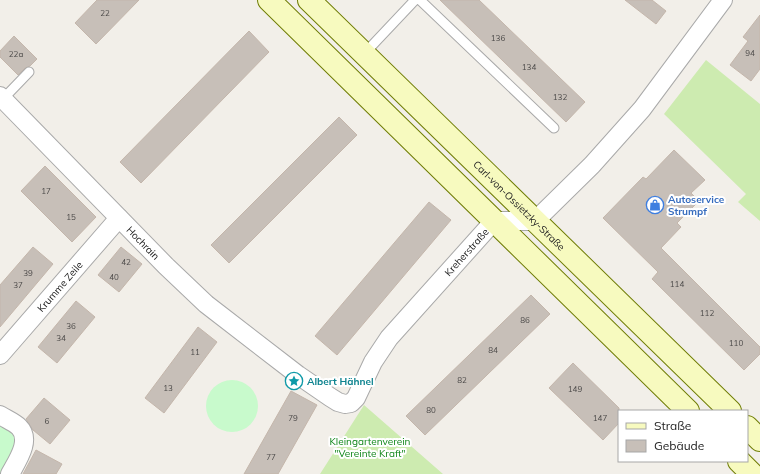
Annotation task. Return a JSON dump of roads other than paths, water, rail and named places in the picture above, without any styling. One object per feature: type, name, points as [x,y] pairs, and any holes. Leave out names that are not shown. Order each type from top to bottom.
[{"type":"street","points":[[269,0],[687,410]]},
{"type":"street","name":"Carl-von-Ossietzky-Straße","points":[[309,0],[729,410]]},
{"type":"street","points":[[536,221],[592,165],[642,110],[724,0]]},
{"type":"street","name":"Hochrain","points":[[2,98],[119,218],[206,304],[298,375]]},
{"type":"street","name":"Krumme Zeile","points":[[0,355],[119,218]]},
{"type":"street","name":"Kreherstraße","points":[[298,375],[338,402],[345,404],[350,403],[356,398],[373,362],[389,338],[494,221],[536,221]]},
{"type":"street","points":[[0,415],[18,427],[23,433],[24,440],[21,451],[10,474]]},
{"type":"street","points":[[748,428],[760,440]]},
{"type":"street","points":[[740,462],[752,474]]},
{"type":"lane","points":[[364,54],[415,0]]},
{"type":"lane","points":[[420,0],[554,128]]},
{"type":"lane","points":[[2,98],[28,72]]},
{"type":"place","name":"Autoservice Strumpf","points":[[655,205]]},
{"type":"place","name":"Albert Hähnel","points":[[294,381]]},
{"type":"park label","name":"Kleingartenverein \"Vereinte Kraft\"","points":[[370,446]]}]
